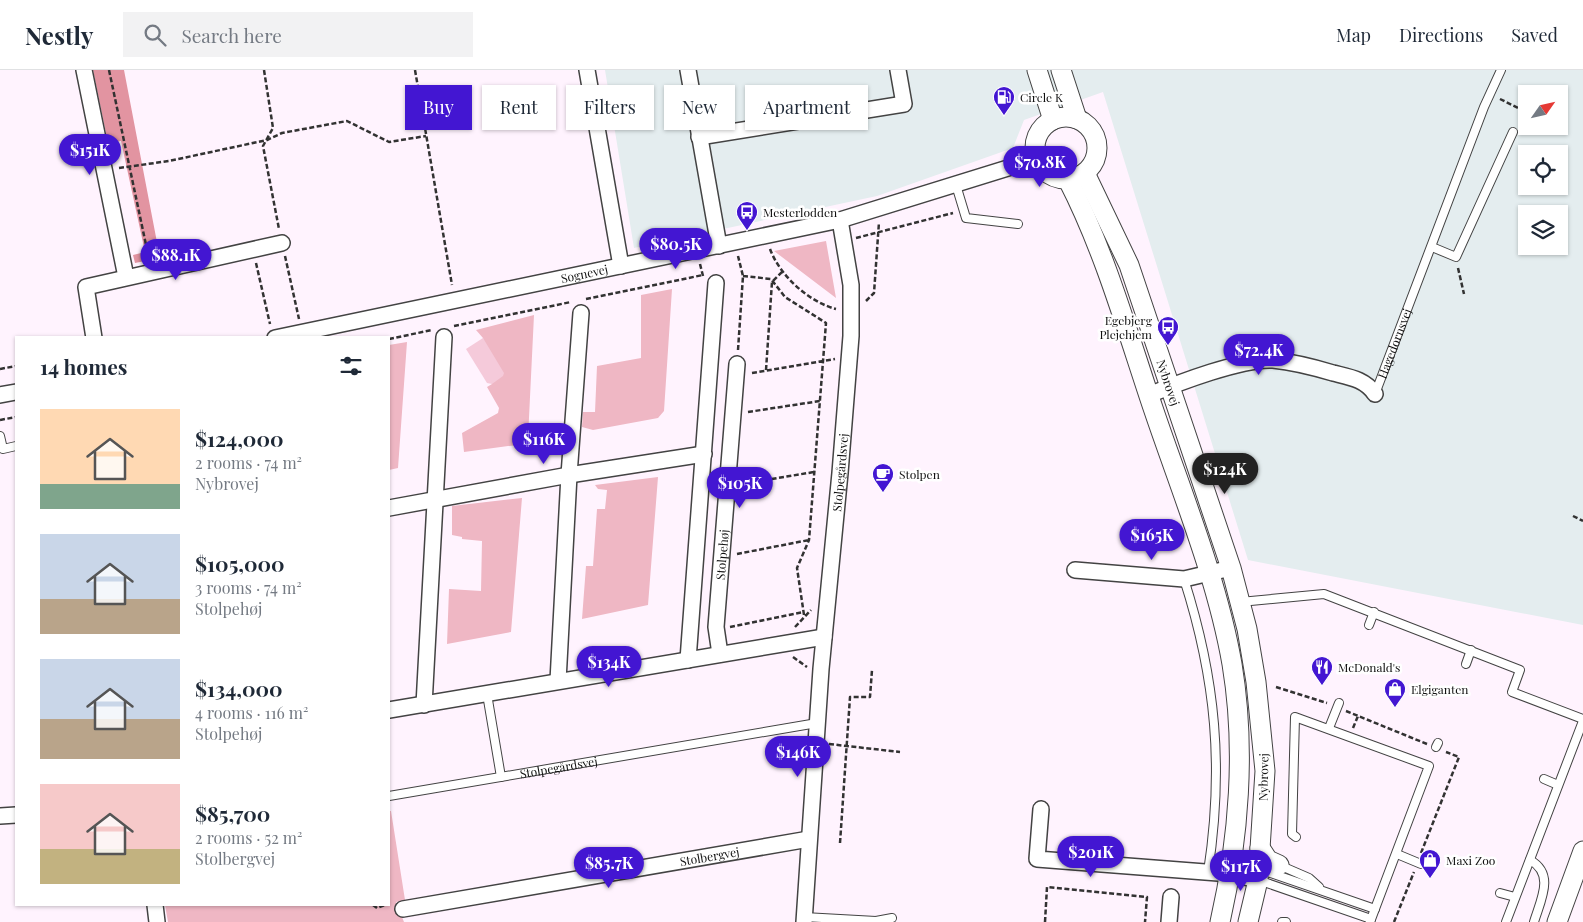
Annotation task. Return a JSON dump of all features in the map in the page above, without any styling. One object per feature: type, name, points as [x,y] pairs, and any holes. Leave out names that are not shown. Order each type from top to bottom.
[{"type":"street","points":[[84,70],[126,277]]},
{"type":"street","points":[[587,70],[621,266]]},
{"type":"street","points":[[688,70],[719,246]]},
{"type":"street","points":[[699,137],[904,104],[898,70]]},
{"type":"street","points":[[1037,70],[1053,120]]},
{"type":"street","points":[[1061,70],[1078,119],[1092,131],[1096,140],[1096,158],[1076,176],[1055,178],[1044,170],[1037,159],[1035,147],[1038,136],[1044,127],[1053,120],[1061,118],[1078,119]]},
{"type":"street","name":"Sognevej","points":[[274,335],[302,332],[840,220],[1037,159]]},
{"type":"street","name":"Nybrovej","points":[[1076,176],[1129,265],[1231,568],[1240,602],[1256,682],[1265,771],[1260,848],[1249,872],[1220,922]]},
{"type":"street","name":"Nybrovej","points":[[1076,176],[1089,220],[1209,575],[1232,663],[1238,702],[1239,770],[1248,780],[1248,922]]},
{"type":"street","name":"Stolpegårdsvej","points":[[804,920],[820,677],[840,473],[851,310],[851,285],[840,220]]},
{"type":"street","points":[[94,336],[86,287],[151,271],[282,244]]},
{"type":"street","name":"Stolpehøj","points":[[688,660],[704,454],[709,279]]},
{"type":"street","points":[[558,682],[568,475],[580,305]]},
{"type":"street","points":[[424,705],[436,500],[443,331]]},
{"type":"street","name":"Hagedornsvej","points":[[1149,395],[1171,386],[1252,361],[1272,360],[1300,364],[1360,380],[1376,394]]},
{"type":"street","name":"Stolpehøj","points":[[720,654],[716,630],[736,370]]},
{"type":"street","points":[[0,395],[15,392]]},
{"type":"street","points":[[390,508],[568,475],[704,454]]},
{"type":"street","points":[[1075,570],[1184,579],[1209,575],[1231,568]]},
{"type":"street","points":[[390,710],[824,637]]},
{"type":"street","points":[[1041,808],[1037,859],[1208,872],[1249,872],[1244,883],[1247,888],[1238,922]]},
{"type":"street","points":[[0,816],[15,815]]},
{"type":"street","name":"Stolbergvej","points":[[403,909],[809,839]]},
{"type":"street","points":[[1260,848],[1268,860],[1279,865]]},
{"type":"street","points":[[1557,922],[1583,851]]},
{"type":"street","points":[[1169,922],[1171,896]]},
{"type":"street","points":[[155,906],[157,922]]},
{"type":"lane","name":"Hagedornsvej","points":[[1376,394],[1490,94],[1501,70]]},
{"type":"lane","points":[[1432,247],[1456,256],[1513,132]]},
{"type":"lane","points":[[956,184],[966,218],[1018,224]]},
{"type":"lane","points":[[0,436],[3,449],[15,446]]},
{"type":"lane","points":[[1184,579],[1207,661],[1217,745],[1215,822],[1208,872]]},
{"type":"lane","points":[[1240,602],[1324,594],[1520,670],[1512,692],[1583,720],[1506,922]]},
{"type":"lane","points":[[1369,625],[1374,612]]},
{"type":"lane","points":[[1466,664],[1471,650]]},
{"type":"lane","points":[[487,694],[501,777]]},
{"type":"lane","points":[[1329,728],[1338,705]]},
{"type":"lane","points":[[1249,872],[1371,921],[1429,766],[1295,716],[1292,834],[1296,837]]},
{"type":"lane","name":"Stolpegårdsvej","points":[[390,796],[817,723]]},
{"type":"lane","points":[[1544,779],[1558,785]]},
{"type":"lane","points":[[1397,854],[1419,864]]},
{"type":"lane","points":[[1530,860],[1540,866],[1546,879],[1534,922]]},
{"type":"lane","points":[[1279,865],[1309,878],[1323,890]]},
{"type":"lane","points":[[1249,872],[1323,890],[1375,909]]},
{"type":"lane","points":[[1500,892],[1515,897]]},
{"type":"lane","points":[[804,920],[876,921],[892,918]]},
{"type":"path","points":[[109,70],[151,271]]},
{"type":"path","points":[[264,70],[273,128],[264,146],[266,168],[302,332]]},
{"type":"path","points":[[415,70],[454,300]]},
{"type":"path","points":[[1490,94],[1518,108]]},
{"type":"path","points":[[130,168],[267,140],[282,133],[347,120],[389,142],[426,136]]},
{"type":"path","points":[[766,236],[770,252],[783,271],[811,298],[827,307],[851,310],[865,302],[874,293],[880,208]]},
{"type":"path","points":[[843,242],[964,210]]},
{"type":"path","points":[[735,243],[743,276],[736,370],[766,370],[823,360]]},
{"type":"path","points":[[253,250],[274,335]]},
{"type":"path","points":[[390,339],[443,331],[709,279],[697,251]]},
{"type":"path","points":[[1456,256],[1464,294]]},
{"type":"path","points":[[766,370],[772,282],[783,271]]},
{"type":"path","points":[[743,276],[771,279],[785,297],[826,323],[809,540],[797,568],[804,613]]},
{"type":"path","points":[[0,369],[15,366]]},
{"type":"path","points":[[733,415],[820,401]]},
{"type":"path","points":[[0,420],[15,417]]},
{"type":"path","points":[[727,486],[814,472]]},
{"type":"path","points":[[1573,516],[1583,521]]},
{"type":"path","points":[[721,557],[809,540]]},
{"type":"path","points":[[820,677],[779,645],[804,613],[828,596]]},
{"type":"path","points":[[716,630],[804,613]]},
{"type":"path","points":[[840,842],[850,698],[870,697],[872,670]]},
{"type":"path","points":[[1276,687],[1338,705],[1362,717],[1437,745],[1459,757],[1419,864],[1394,922]]},
{"type":"path","points":[[1359,712],[1362,717]]},
{"type":"path","points":[[816,743],[900,752]]},
{"type":"path","points":[[1438,811],[1440,816]]},
{"type":"path","points":[[1045,922],[1047,887],[1147,897],[1145,922]]},
{"type":"shaded area","points":[[93,70],[124,70],[160,258],[135,263],[133,255],[145,252],[121,141],[108,143]]},
{"type":"shaded area","points":[[605,70],[1583,70],[1583,625],[1248,560],[1103,92],[1024,120],[1013,148],[877,196],[634,248],[615,130],[654,130],[654,85],[607,85]]},
{"type":"shaded area","points":[[826,241],[836,298],[774,251]]},
{"type":"shaded area","points":[[672,289],[664,411],[658,418],[593,430],[582,427],[583,412],[595,412],[597,366],[641,358],[641,295]]},
{"type":"shaded area","points":[[534,315],[528,438],[524,444],[464,452],[462,433],[498,413],[499,408],[487,387],[492,384],[483,338],[476,330]]},
{"type":"shaded area","points":[[483,338],[504,373],[503,376],[492,384],[487,383],[466,349]]},
{"type":"shaded area","points":[[407,342],[398,468],[390,470],[390,345]]},
{"type":"shaded area","points":[[658,477],[648,605],[582,619],[586,566],[593,566],[597,509],[605,509],[607,490],[598,489],[595,485]]},
{"type":"shaded area","points":[[522,498],[511,632],[447,644],[449,589],[481,591],[482,541],[462,539],[462,537],[452,535],[452,506]]},
{"type":"shaded area","points":[[391,811],[405,900],[396,902],[404,922],[168,922],[165,906],[390,906]]},
{"type":"place","name":"Circle K","points":[[1004,116]]},
{"type":"place","name":"Mesterlodden","points":[[747,231]]},
{"type":"place","name":"Egebjerg Plejehjem","points":[[1168,346]]},
{"type":"place","name":"Stolpen","points":[[883,493]]},
{"type":"place","name":"McDonald's","points":[[1322,686]]},
{"type":"place","name":"Elgiganten","points":[[1395,708]]},
{"type":"place","name":"Maxi Zoo","points":[[1430,879]]}]
